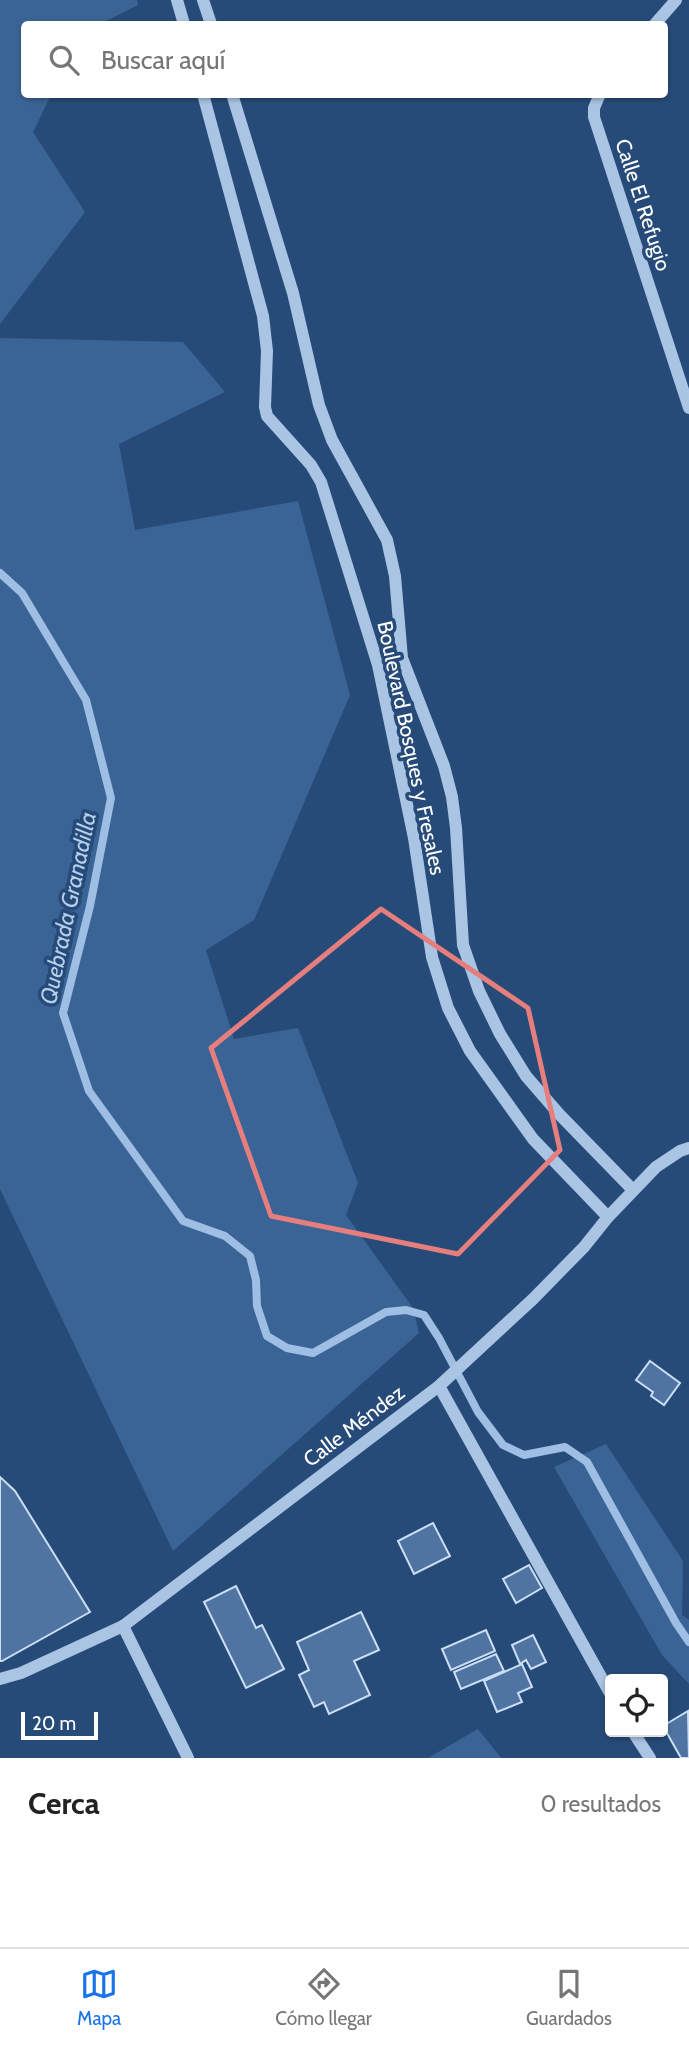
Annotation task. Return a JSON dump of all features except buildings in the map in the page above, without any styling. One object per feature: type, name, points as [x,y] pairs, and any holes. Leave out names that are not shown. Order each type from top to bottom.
[{"type":"street","points":[[177,0],[183,21]]},
{"type":"street","points":[[203,0],[210,21]]},
{"type":"street","points":[[658,21],[676,0]]},
{"type":"street","name":"Boulevard Bosques y Fresales","points":[[204,98],[263,316],[267,351],[267,416],[321,481],[374,652],[414,838],[432,957],[448,1008],[470,1051],[533,1139],[608,1217]]},
{"type":"street","name":"Boulevard Bosques y Fresales","points":[[233,98],[293,293],[319,405],[332,440],[387,540],[392,558],[402,658],[444,766],[452,797],[462,940],[475,981],[500,1034],[526,1076],[633,1190]]},
{"type":"street","name":"Calle El Refugio","points":[[598,98],[594,117],[689,408]]},
{"type":"street","name":"Calle Méndez","points":[[0,1679],[21,1673],[123,1626],[439,1386],[533,1299],[656,1167],[689,1148]]},
{"type":"street","points":[[439,1386],[605,1684]]},
{"type":"street","points":[[123,1626],[188,1758]]},
{"type":"street","points":[[636,1737],[650,1758]]},
{"type":"highlighted area","points":[[381,909],[528,1008],[560,1150],[458,1254],[271,1216],[211,1048]]},
{"type":"shaded area","points":[[0,0],[137,0],[138,5],[106,21],[21,21],[21,98],[50,98],[33,132],[85,212],[0,324]]},
{"type":"shaded area","points":[[0,338],[183,342],[225,392],[119,444],[135,530],[298,501],[350,695],[254,920],[206,950],[234,1039],[298,1028],[358,1183],[346,1215],[413,1308],[419,1333],[173,1551],[0,1189]]},
{"type":"shaded area","points":[[606,1444],[683,1561],[682,1615],[689,1620],[689,1684],[662,1655],[554,1467]]},
{"type":"shaded area","points":[[478,1729],[501,1758],[428,1758]]},
{"type":"waterway","name":"Quebrada Granadilla","points":[[0,573],[22,593],[86,700],[111,798],[90,906],[63,1013],[89,1091],[183,1221],[225,1236],[250,1256],[256,1280],[257,1306],[267,1336],[287,1348],[313,1353],[386,1312],[406,1310],[424,1315],[478,1412],[503,1445],[524,1455],[565,1447],[587,1462],[689,1642]]}]
